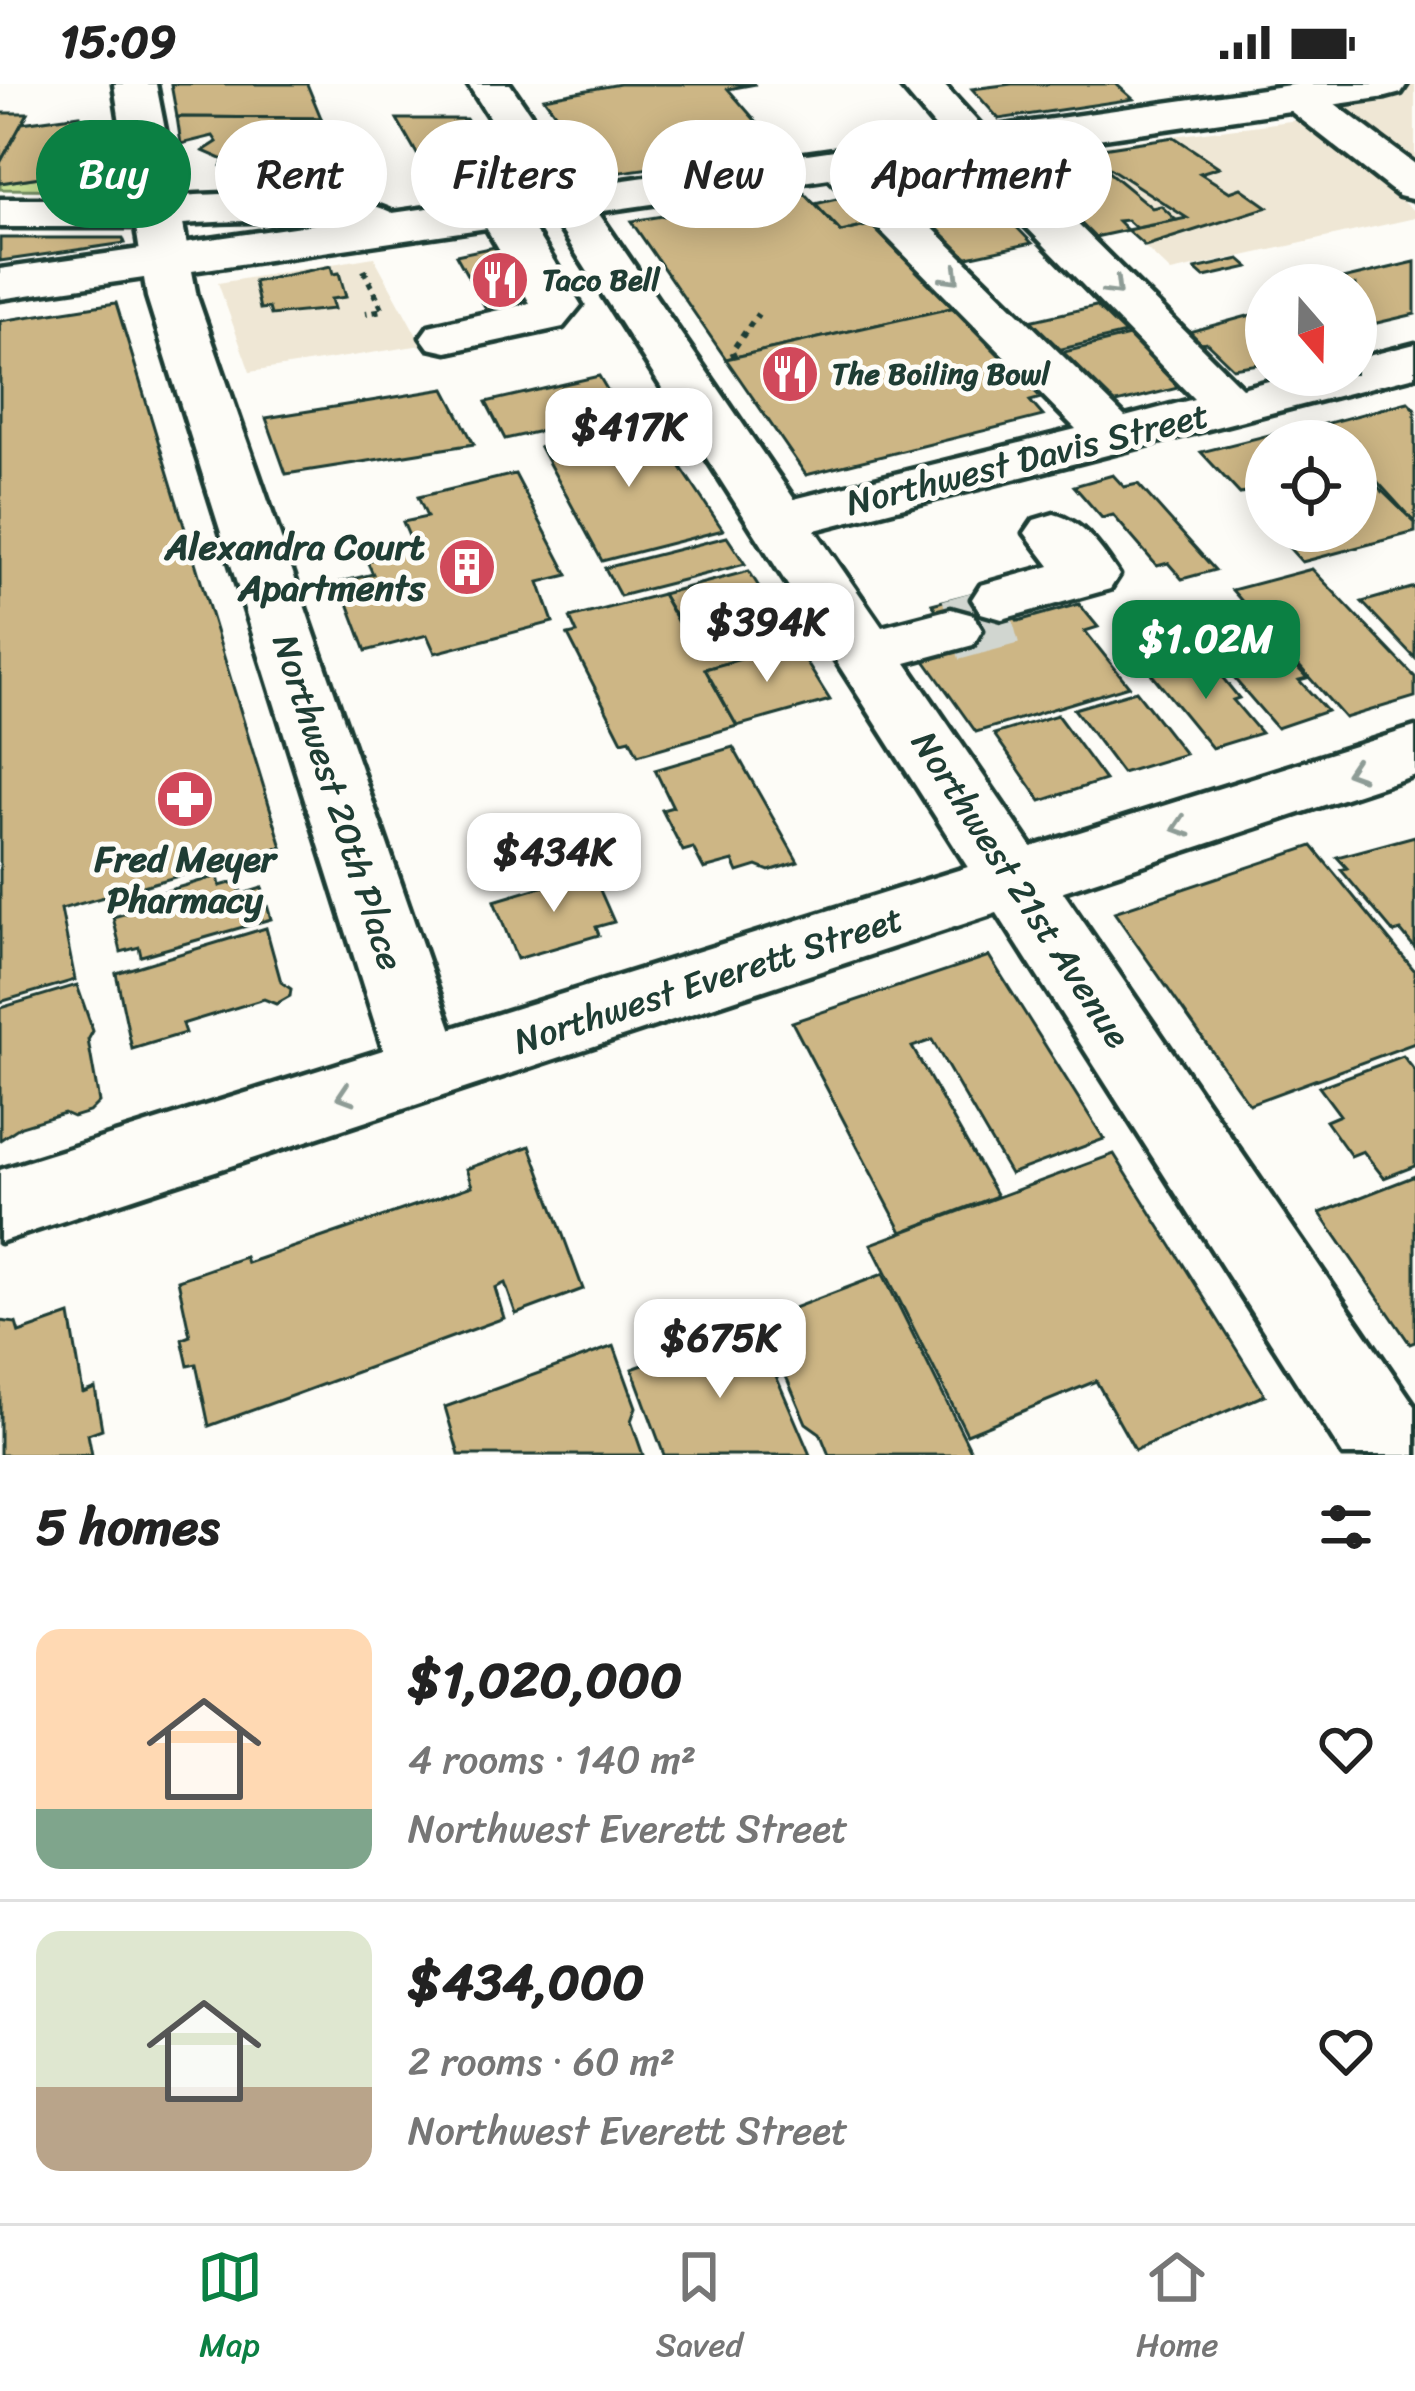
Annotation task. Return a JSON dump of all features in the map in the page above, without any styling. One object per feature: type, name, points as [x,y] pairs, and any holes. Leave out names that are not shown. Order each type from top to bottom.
[{"type":"street","name":"Northwest 20th Place","points":[[135,84],[172,297],[427,1068]]},
{"type":"street","name":"Northwest 21st Avenue","points":[[489,84],[513,120]]},
{"type":"street","points":[[920,84],[954,120]]},
{"type":"street","points":[[1112,124],[1386,84]]},
{"type":"street","points":[[1299,97],[1415,186]]},
{"type":"street","points":[[618,196],[830,164]]},
{"type":"street","points":[[0,214],[160,236],[373,243],[434,228]]},
{"type":"street","points":[[447,338],[545,316],[556,305],[510,228]]},
{"type":"street","name":"Northwest 21st Avenue","points":[[584,228],[1389,1446]]},
{"type":"street","points":[[905,228],[1114,436]]},
{"type":"street","points":[[1054,228],[1231,407]]},
{"type":"street","points":[[0,284],[160,236]]},
{"type":"street","name":"Northwest Davis Street","points":[[779,521],[1415,360]]},
{"type":"street","points":[[862,647],[977,614],[1100,588],[1071,554]]},
{"type":"street","name":"Northwest Everett Street","points":[[0,1206],[1415,752]]},
{"type":"path","points":[[365,313],[382,310],[373,243]]},
{"type":"path","points":[[735,357],[732,351],[758,314]]},
{"type":"shaded area","points":[[1415,84],[1415,192],[1297,101]]},
{"type":"shaded area","points":[[1298,120],[1415,211],[1415,218],[1171,272],[1127,230],[1175,219],[1161,206],[1152,208],[1112,175],[1112,144]]},
{"type":"shaded area","points":[[374,257],[422,345],[250,372],[218,283]]},
{"type":"green space","points":[[36,178],[36,189],[0,189],[0,183]]},
{"type":"building","points":[[171,84],[307,84],[321,118],[177,117]]},
{"type":"building","points":[[620,84],[756,84],[728,89],[755,120],[642,120],[642,169],[618,173],[618,120],[560,120],[544,98]]},
{"type":"building","points":[[1012,84],[1116,84],[1133,99],[999,119],[972,89]]},
{"type":"building","points":[[0,113],[28,113],[0,163]]},
{"type":"building","points":[[80,115],[81,120],[44,120]]},
{"type":"building","points":[[177,117],[322,120],[215,120],[215,139],[191,142],[191,120]]},
{"type":"building","points":[[397,119],[467,120],[411,120],[411,144]]},
{"type":"building","points":[[36,121],[36,178],[0,183],[0,163],[22,123]]},
{"type":"building","points":[[1174,137],[1219,167],[1200,173],[1230,192],[1241,188],[1268,207],[1145,246],[1127,230],[1187,218],[1112,170],[1112,147]]},
{"type":"building","points":[[1112,175],[1152,208],[1161,206],[1176,220],[1136,228],[1127,220],[1118,221],[1127,230],[1090,238],[1080,228],[1112,228]]},
{"type":"building","points":[[806,195],[830,220],[830,228],[841,232],[893,228],[969,304],[726,359],[631,221],[642,219],[642,228],[806,228]]},
{"type":"building","points":[[830,201],[830,220],[815,204]]},
{"type":"building","points":[[915,228],[1017,228],[1032,243],[949,261]]},
{"type":"building","points":[[0,238],[123,238],[125,243],[0,261]]},
{"type":"building","name":"Taco Bell","points":[[508,244],[544,304],[490,316],[456,255]]},
{"type":"building","points":[[1240,259],[1246,264],[1204,277],[1195,269]]},
{"type":"building","points":[[1415,262],[1415,314],[1377,323],[1377,271]]},
{"type":"building","points":[[331,266],[333,274],[339,273],[346,297],[331,299],[334,309],[271,315],[269,308],[260,309],[254,282]]},
{"type":"building","points":[[116,303],[282,847],[61,909],[75,980],[0,1002],[0,321]]},
{"type":"building","points":[[969,304],[1059,393],[1030,401],[1043,416],[806,475],[726,359]]},
{"type":"building","points":[[1096,306],[1125,334],[1045,353],[1016,324]]},
{"type":"building","points":[[1245,317],[1245,366],[1233,368],[1206,342],[1196,344],[1185,333]]},
{"type":"building","points":[[1129,336],[1182,387],[1096,408],[1048,356]]},
{"type":"building","points":[[599,376],[621,413],[505,439],[486,402]]},
{"type":"building","points":[[445,389],[474,444],[286,474],[266,418]]},
{"type":"building","points":[[1408,402],[1415,409],[1415,523],[1377,481],[1377,420],[1340,420]]},
{"type":"building","points":[[655,420],[665,434],[660,436],[723,530],[602,561],[540,447]]},
{"type":"building","points":[[1245,441],[1245,493],[1240,494],[1201,452]]},
{"type":"building","name":"Alexandra Court Apartments","points":[[515,474],[568,575],[539,582],[553,622],[435,653],[427,635],[366,651],[340,582],[373,574],[367,561],[399,553],[411,541],[403,522],[427,517],[418,497]]},
{"type":"building","points":[[1113,475],[1124,487],[1138,484],[1215,570],[1182,579],[1168,563],[1157,566],[1113,515],[1102,518],[1074,486]]},
{"type":"building","points":[[1377,487],[1415,523],[1415,532],[1377,542]]},
{"type":"building","points":[[727,537],[745,564],[620,596],[605,568]]},
{"type":"building","points":[[1293,552],[1340,552],[1302,562]]},
{"type":"building","points":[[1312,569],[1415,677],[1415,697],[1345,718],[1232,590]]},
{"type":"building","points":[[749,571],[766,598],[678,621],[662,594]]},
{"type":"building","points":[[1415,587],[1415,658],[1362,602]]},
{"type":"building","points":[[993,588],[1018,621],[1079,604],[1098,627],[1085,631],[1129,686],[976,732],[916,648],[956,637],[932,604]]},
{"type":"building","points":[[662,594],[694,651],[784,627],[795,644],[705,669],[737,726],[638,755],[630,739],[622,741],[568,635],[577,633],[570,618]]},
{"type":"building","points":[[766,598],[784,627],[694,651],[678,621]]},
{"type":"building","points":[[1263,639],[1274,651],[1281,649],[1307,678],[1299,680],[1327,711],[1277,728],[1213,654]]},
{"type":"building","points":[[795,644],[830,700],[737,726],[705,669]]},
{"type":"building","points":[[1197,657],[1212,674],[1218,672],[1239,698],[1233,700],[1261,733],[1212,748],[1149,671]]},
{"type":"building","points":[[1136,691],[1185,754],[1122,773],[1074,709]]},
{"type":"building","points":[[1057,715],[1105,780],[1041,801],[994,734]]},
{"type":"building","points":[[733,747],[798,862],[769,871],[757,866],[738,872],[733,861],[704,869],[693,848],[683,851],[662,810],[673,807],[655,770]]},
{"type":"building","points":[[1415,836],[1415,948],[1401,931],[1394,933],[1341,870],[1347,868],[1337,857]]},
{"type":"building","points":[[1312,846],[1415,971],[1415,1043],[1249,1104],[1114,912]]},
{"type":"building","points":[[592,872],[614,922],[596,927],[599,935],[517,959],[494,901]]},
{"type":"building","points":[[218,876],[220,886],[234,882],[243,894],[262,888],[271,919],[141,956],[139,947],[121,952],[113,917],[131,912],[128,902]]},
{"type":"building","points":[[266,928],[281,982],[291,989],[290,996],[276,1004],[264,999],[182,1024],[185,1033],[132,1049],[116,973]]},
{"type":"building","points":[[989,956],[1104,1139],[1010,1174],[932,1040],[912,1047],[997,1196],[902,1232],[792,1022]]},
{"type":"building","points":[[77,985],[93,1031],[88,1040],[99,1102],[89,1112],[73,1117],[64,1113],[21,1126],[0,1140],[0,1008]]},
{"type":"building","points":[[1403,1056],[1415,1071],[1415,1166],[1384,1178],[1363,1151],[1351,1156],[1326,1121],[1340,1115],[1319,1087]]},
{"type":"building","points":[[530,1146],[583,1289],[516,1314],[505,1283],[495,1288],[504,1318],[209,1426],[196,1364],[188,1366],[182,1339],[190,1336],[178,1280],[245,1257],[247,1263],[472,1186],[466,1169]]},
{"type":"building","points":[[1114,1154],[1265,1395],[1135,1450],[1096,1381],[967,1434],[871,1244]]},
{"type":"building","points":[[1415,1176],[1415,1342],[1410,1344],[1320,1213]]},
{"type":"building","points":[[883,1274],[973,1455],[829,1455],[820,1433],[806,1423],[762,1320]]},
{"type":"building","points":[[70,1315],[83,1393],[95,1388],[102,1429],[88,1434],[92,1455],[0,1455],[0,1321],[16,1323],[19,1333]]},
{"type":"building","points":[[754,1325],[810,1455],[664,1455],[632,1369]]},
{"type":"building","points":[[614,1346],[636,1407],[631,1421],[643,1455],[459,1455],[445,1407]]},
{"type":"tunnel","points":[[951,630],[1012,613]]},
{"type":"place","name":"Taco Bell","points":[[500,280]]},
{"type":"place","name":"The Boiling Bowl","points":[[790,374]]},
{"type":"place","name":"Alexandra Court Apartments","points":[[467,567]]},
{"type":"place","name":"Fred Meyer Pharmacy","points":[[185,799]]}]
